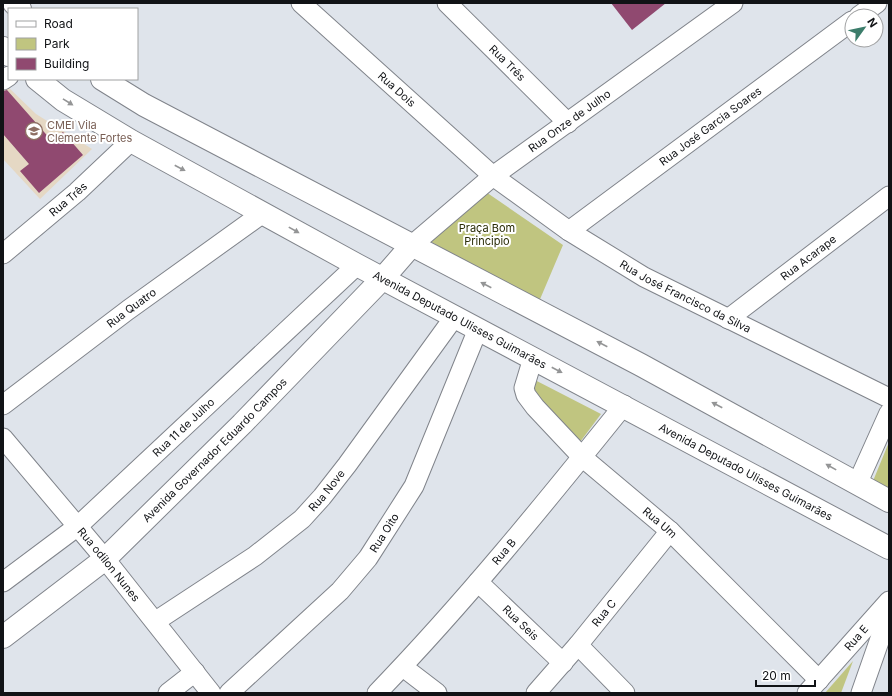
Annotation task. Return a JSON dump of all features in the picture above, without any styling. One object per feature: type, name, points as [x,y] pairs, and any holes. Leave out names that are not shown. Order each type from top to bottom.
[{"type":"street","name":"Rua Dois","points":[[301,3],[493,176]]},
{"type":"street","name":"Rua Três","points":[[447,3],[568,123]]},
{"type":"street","name":"Rua Onze de Julho","points":[[412,246],[493,176],[733,3]]},
{"type":"street","name":"Rua José Garcia Soares","points":[[569,231],[844,27]]},
{"type":"street","name":"Avenida Deputado Ulisses Guimarães","points":[[38,80],[63,100],[131,141],[478,329],[624,405],[889,548]]},
{"type":"street","points":[[104,80],[144,105],[655,372],[858,482],[889,501]]},
{"type":"street","name":"Rua Três","points":[[3,254],[77,192],[131,141]]},
{"type":"street","name":"Rua José Francisco da Silva","points":[[493,176],[569,231],[644,277],[889,398]]},
{"type":"street","name":"Rua Acarape","points":[[728,319],[889,196]]},
{"type":"street","name":"Rua Quatro","points":[[3,406],[128,310],[263,213]]},
{"type":"street","name":"Avenida Governador Eduardo Campos","points":[[3,637],[105,559],[242,424],[412,246]]},
{"type":"street","name":"Rua 11 de Julho","points":[[3,582],[78,526],[357,264]]},
{"type":"street","name":"Rua Nove","points":[[156,621],[255,556],[302,519],[322,497],[347,465],[455,316]]},
{"type":"street","name":"Rua Oito","points":[[229,693],[340,591],[368,558],[414,486],[478,329]]},
{"type":"street","name":"Rua Um","points":[[533,358],[525,382],[524,388],[526,395],[582,457],[670,531],[813,687]]},
{"type":"street","name":"Rua B","points":[[378,693],[478,582],[624,405]]},
{"type":"street","points":[[858,482],[889,413]]},
{"type":"street","name":"Rua odilon Nunes","points":[[3,438],[156,621],[211,693]]},
{"type":"street","name":"Rua C","points":[[536,693],[578,645],[670,531]]},
{"type":"street","name":"Rua Seis","points":[[478,582],[563,663]]},
{"type":"street","name":"Rua E","points":[[813,687],[889,601]]},
{"type":"street","points":[[861,693],[889,613]]},
{"type":"street","points":[[578,645],[625,693]]},
{"type":"street","points":[[403,667],[438,693]]},
{"type":"street","points":[[168,693],[195,672]]},
{"type":"shaded area","name":"CMEI Vila Clemente Fortes","points":[[8,87],[36,114],[92,149],[40,199],[3,159],[3,91]]},
{"type":"green space","name":"Praça Bom Principio","points":[[483,190],[563,245],[538,304],[428,240]]},
{"type":"green space","points":[[531,378],[601,414],[577,446],[536,401]]},
{"type":"green space","points":[[889,442],[889,489],[873,481]]},
{"type":"green space","points":[[853,661],[841,693],[825,693]]},
{"type":"building","points":[[611,3],[666,3],[632,30]]},
{"type":"building","name":"CMEI Vila Clemente Fortes","points":[[7,90],[52,141],[63,132],[83,155],[39,193],[20,171],[29,164],[3,134],[3,91]]},
{"type":"place","name":"CMEI Vila Clemente Fortes","points":[[34,131]]}]
